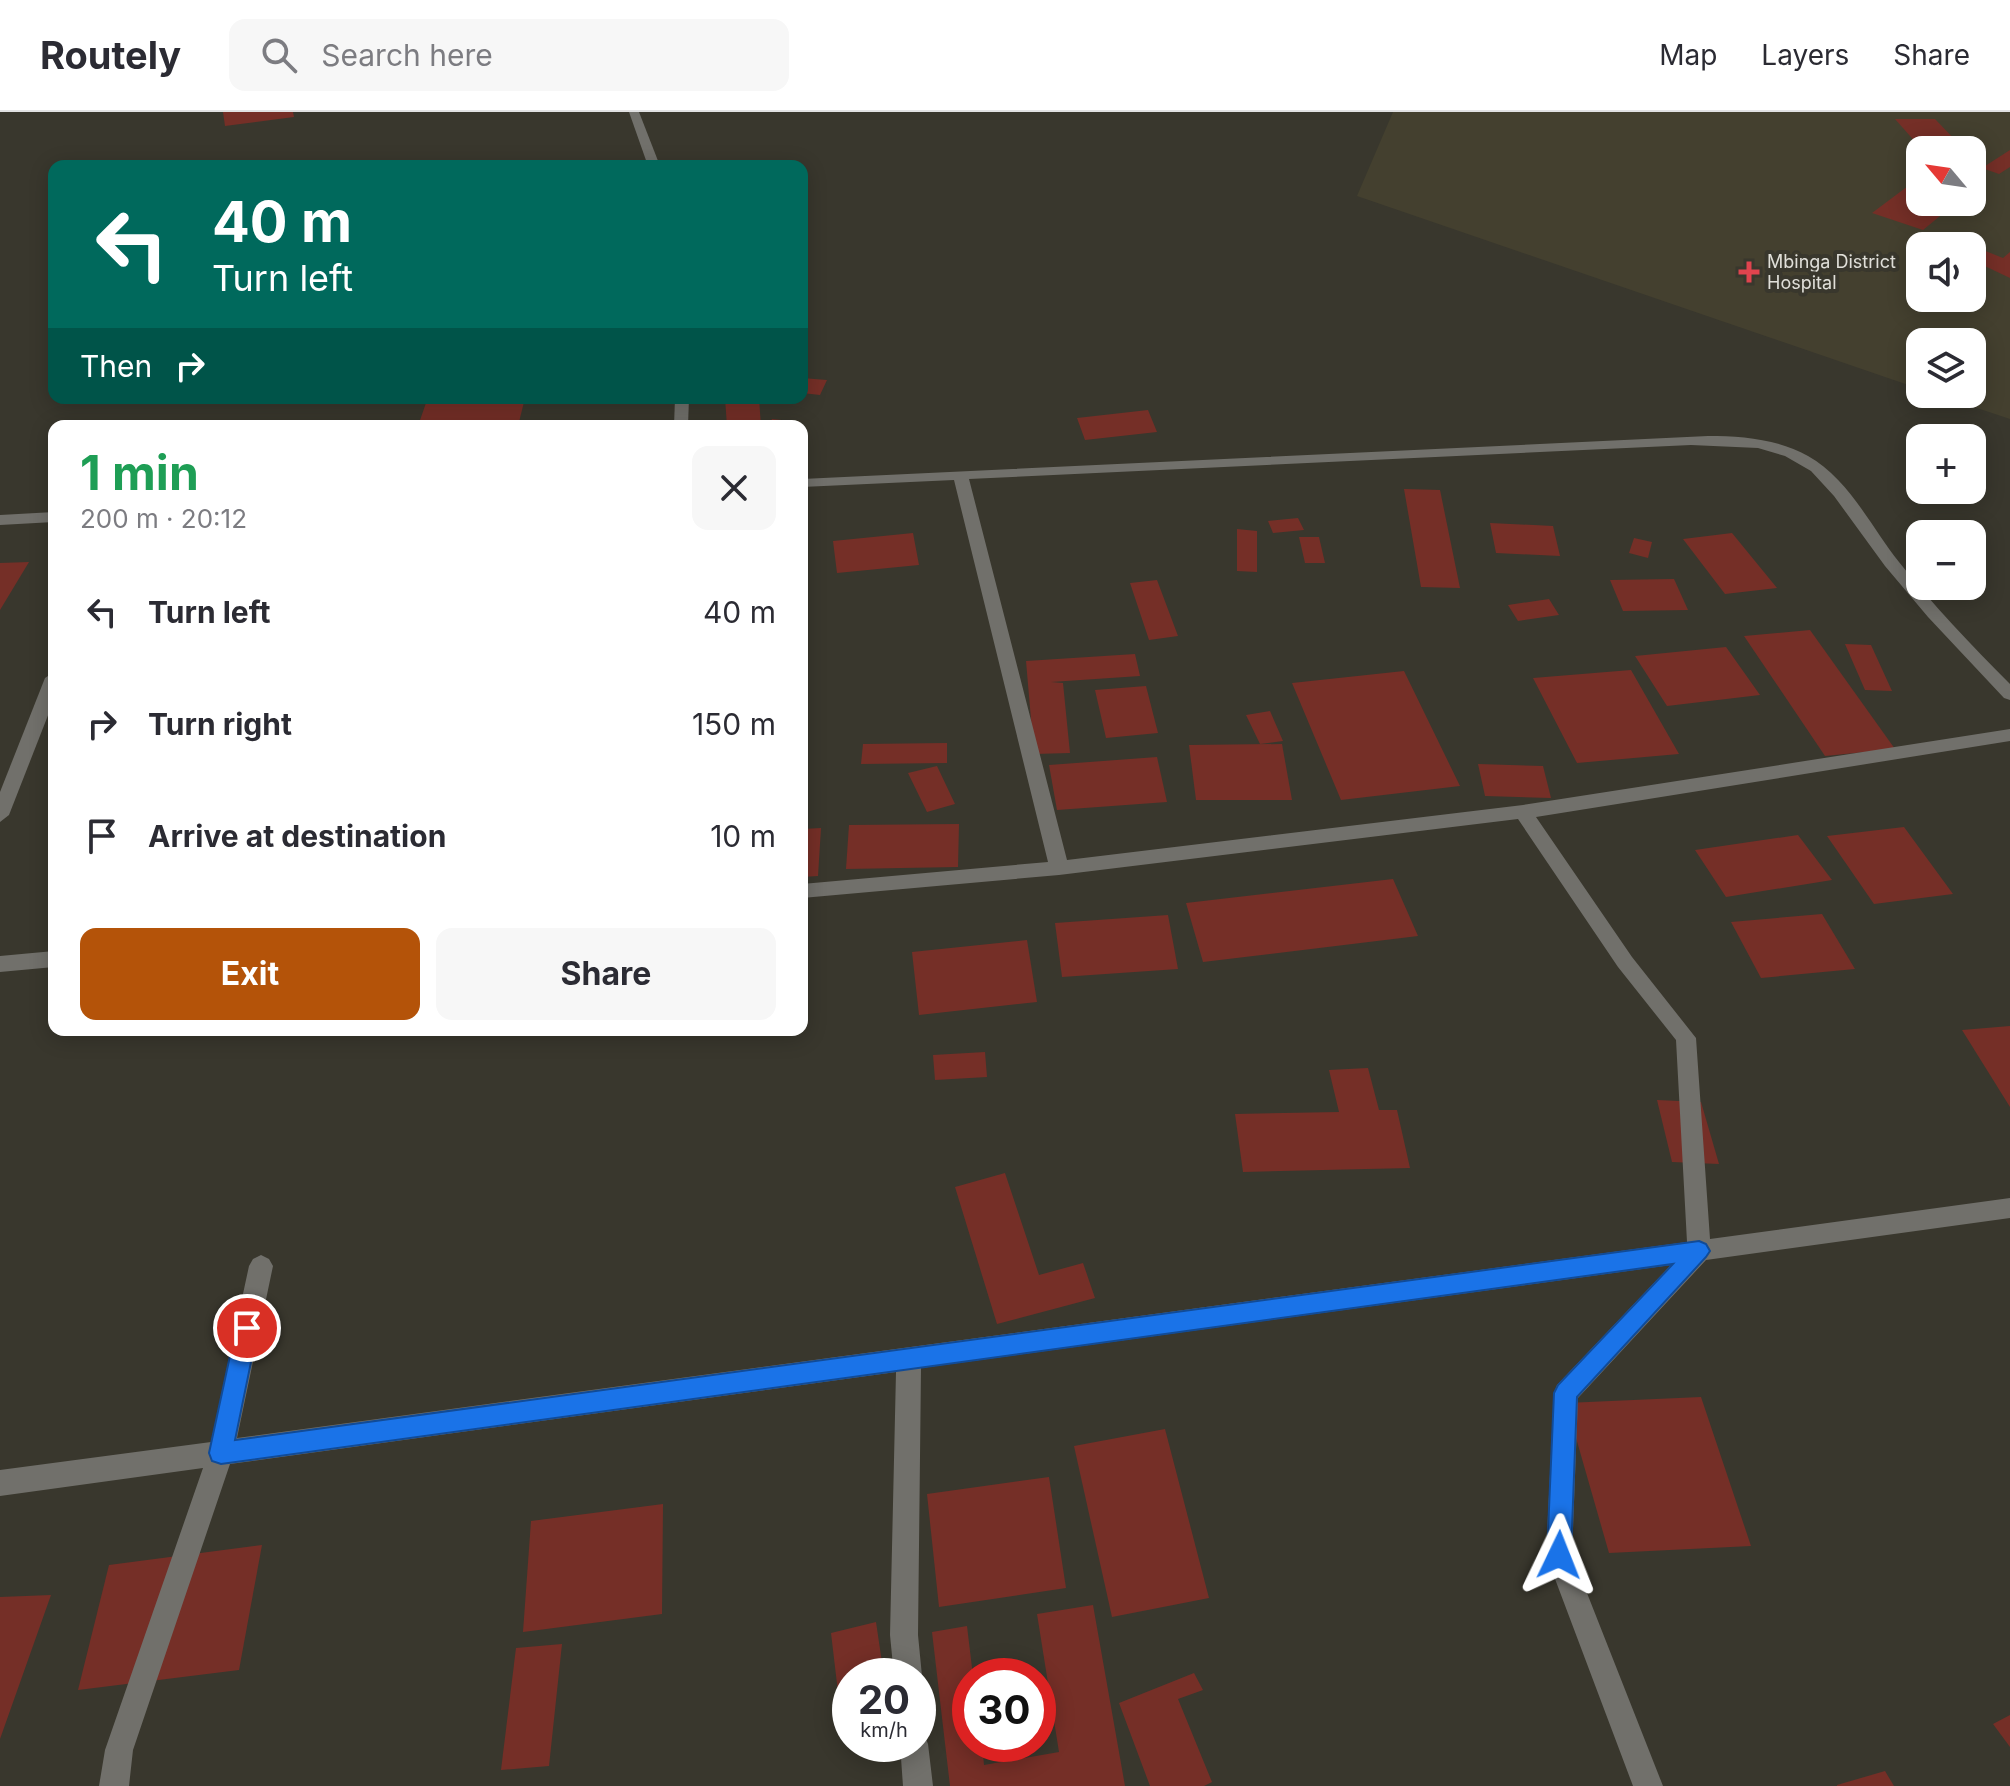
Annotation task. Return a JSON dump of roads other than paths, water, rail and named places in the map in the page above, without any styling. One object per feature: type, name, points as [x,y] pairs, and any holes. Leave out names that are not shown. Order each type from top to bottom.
[{"type":"street","points":[[634,112],[652,160]]},
{"type":"street","points":[[808,483],[1723,439],[1767,445],[1807,461],[1843,497],[1948,632],[2010,694]]},
{"type":"street","points":[[960,474],[1059,868]]},
{"type":"street","points":[[0,520],[48,517]]},
{"type":"street","points":[[0,815],[48,693]]},
{"type":"street","points":[[808,890],[1059,868],[1523,812],[2010,735]]},
{"type":"street","points":[[1523,812],[1625,962],[1686,1038],[1699,1251],[1566,1393],[1559,1555],[1648,1786]]},
{"type":"street","points":[[0,964],[48,960]]},
{"type":"street","points":[[0,1483],[2010,1208]]},
{"type":"street","points":[[114,1786],[119,1750],[221,1453],[261,1266]]},
{"type":"street","points":[[906,1658],[904,1635],[909,1360]]},
{"type":"street","points":[[916,1762],[918,1786]]},
{"type":"place","name":"Mbinga District Hospital","points":[[1749,272]]}]
